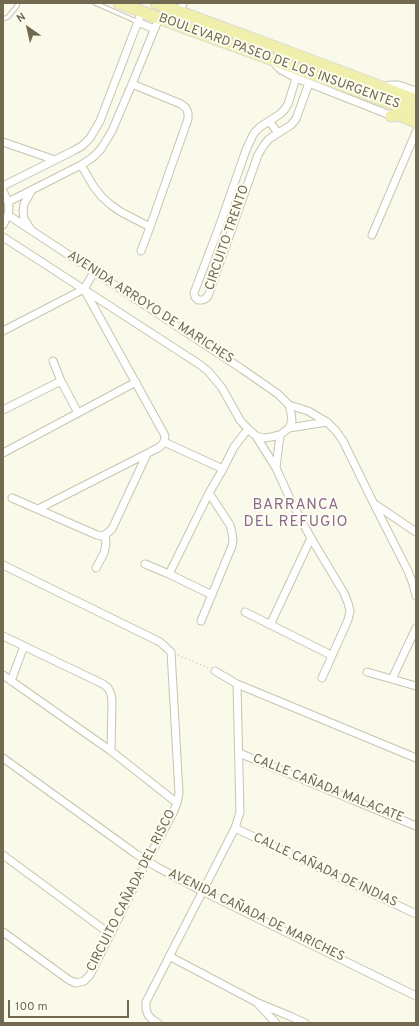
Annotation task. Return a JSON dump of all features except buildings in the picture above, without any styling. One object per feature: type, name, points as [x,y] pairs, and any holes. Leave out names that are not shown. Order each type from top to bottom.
[{"type":"main road","name":"BOULEVARD PASEO DE LOS INSURGENTES","points":[[119,3],[416,112]]},
{"type":"main road","name":"BOULEVARD PASEO DE LOS INSURGENTES","points":[[156,3],[182,8],[416,100]]},
{"type":"main road","points":[[391,116],[399,115],[416,124]]},
{"type":"street","points":[[3,186],[73,151],[82,146],[90,138],[100,121],[142,11]]},
{"type":"street","points":[[8,202],[81,165],[92,158],[101,149],[107,140],[132,84],[159,18]]},
{"type":"street","points":[[138,22],[154,29]]},
{"type":"street","points":[[270,58],[281,70],[296,78],[391,116]]},
{"type":"street","name":"CIRCUITO TRENTO","points":[[296,78],[285,109],[255,132],[246,150],[194,293],[198,300],[205,299],[208,296],[258,155],[269,140],[291,125],[296,119],[309,83]]},
{"type":"street","points":[[132,84],[181,104],[186,108],[188,113],[188,119],[141,251]]},
{"type":"street","points":[[383,88],[398,86],[416,92]]},
{"type":"street","points":[[269,121],[278,133]]},
{"type":"street","points":[[372,235],[416,132]]},
{"type":"street","points":[[3,142],[55,160]]},
{"type":"street","points":[[246,150],[258,155]]},
{"type":"street","points":[[81,165],[94,187],[102,197],[121,212],[150,227]]},
{"type":"street","points":[[31,230],[24,220],[23,211],[24,204],[32,190]]},
{"type":"street","points":[[3,191],[9,208],[8,215],[3,225]]},
{"type":"street","name":"AVENIDA ARROYO DE MARICHES","points":[[8,215],[242,369],[278,394],[289,405]]},
{"type":"street","points":[[219,227],[230,231]]},
{"type":"street","name":"AVENIDA ARROYO DE MARICHES","points":[[3,237],[199,364],[208,371],[222,388],[240,420],[256,436],[276,468],[292,503],[348,602],[350,611],[348,620],[331,655]]},
{"type":"street","points":[[3,331],[84,289],[94,272]]},
{"type":"street","points":[[38,509],[147,454],[160,447],[164,442],[163,432],[84,289]]},
{"type":"street","points":[[53,361],[61,381],[78,413]]},
{"type":"street","points":[[3,410],[61,381]]},
{"type":"street","points":[[3,452],[136,382]]},
{"type":"street","points":[[289,405],[308,411],[327,422],[343,441],[408,571],[416,595]]},
{"type":"street","points":[[289,405],[292,413],[292,421],[289,428]]},
{"type":"street","points":[[256,436],[264,438],[271,437],[280,435],[289,428],[327,422]]},
{"type":"street","points":[[169,574],[209,492],[234,447],[248,429]]},
{"type":"street","points":[[276,468],[280,435]]},
{"type":"street","points":[[164,442],[223,469]]},
{"type":"street","points":[[12,498],[97,535],[105,535],[112,530],[147,454]]},
{"type":"street","points":[[201,621],[232,546],[233,540],[230,525],[209,492]]},
{"type":"street","points":[[374,504],[416,532]]},
{"type":"street","points":[[96,568],[104,553],[106,544],[105,535]]},
{"type":"street","points":[[270,625],[312,538]]},
{"type":"street","points":[[145,564],[212,595]]},
{"type":"street","points":[[3,565],[160,642],[171,652]]},
{"type":"street","points":[[245,612],[331,655],[322,678]]},
{"type":"street","points":[[392,678],[416,628]]},
{"type":"street","points":[[3,636],[103,684],[108,688],[112,700],[111,751]]},
{"type":"street","points":[[11,681],[24,646]]},
{"type":"street","name":"CIRCUITO CAÑADA DEL RISCO","points":[[3,932],[69,980],[76,983],[84,980],[90,975],[177,803],[178,782],[171,652]]},
{"type":"street","points":[[215,671],[236,684],[416,758]]},
{"type":"street","points":[[367,672],[416,686]]},
{"type":"street","points":[[3,675],[111,751],[177,803]]},
{"type":"street","points":[[158,1023],[148,1015],[146,1002],[235,828],[240,812],[236,684]]},
{"type":"street","name":"CALLE CAÑADA MALACATE","points":[[239,753],[416,826]]},
{"type":"street","name":"AVENIDA CAÑADA DE MARICHES","points":[[3,758],[147,861],[202,891],[416,996]]},
{"type":"street","name":"CALLE CAÑADA DE INDIAS","points":[[235,828],[416,914]]},
{"type":"street","points":[[3,855],[110,934]]},
{"type":"street","points":[[170,956],[258,1003],[305,1023]]},
{"type":"street","points":[[258,1003],[276,1023]]},
{"type":"lane","points":[[3,19],[8,17],[18,3]]},
{"type":"lane","points":[[95,3],[138,22]]},
{"type":"path","points":[[171,652],[215,671]]},
{"type":"district","name":"BARRANCA DEL REFUGIO","points":[[296,514]]}]
